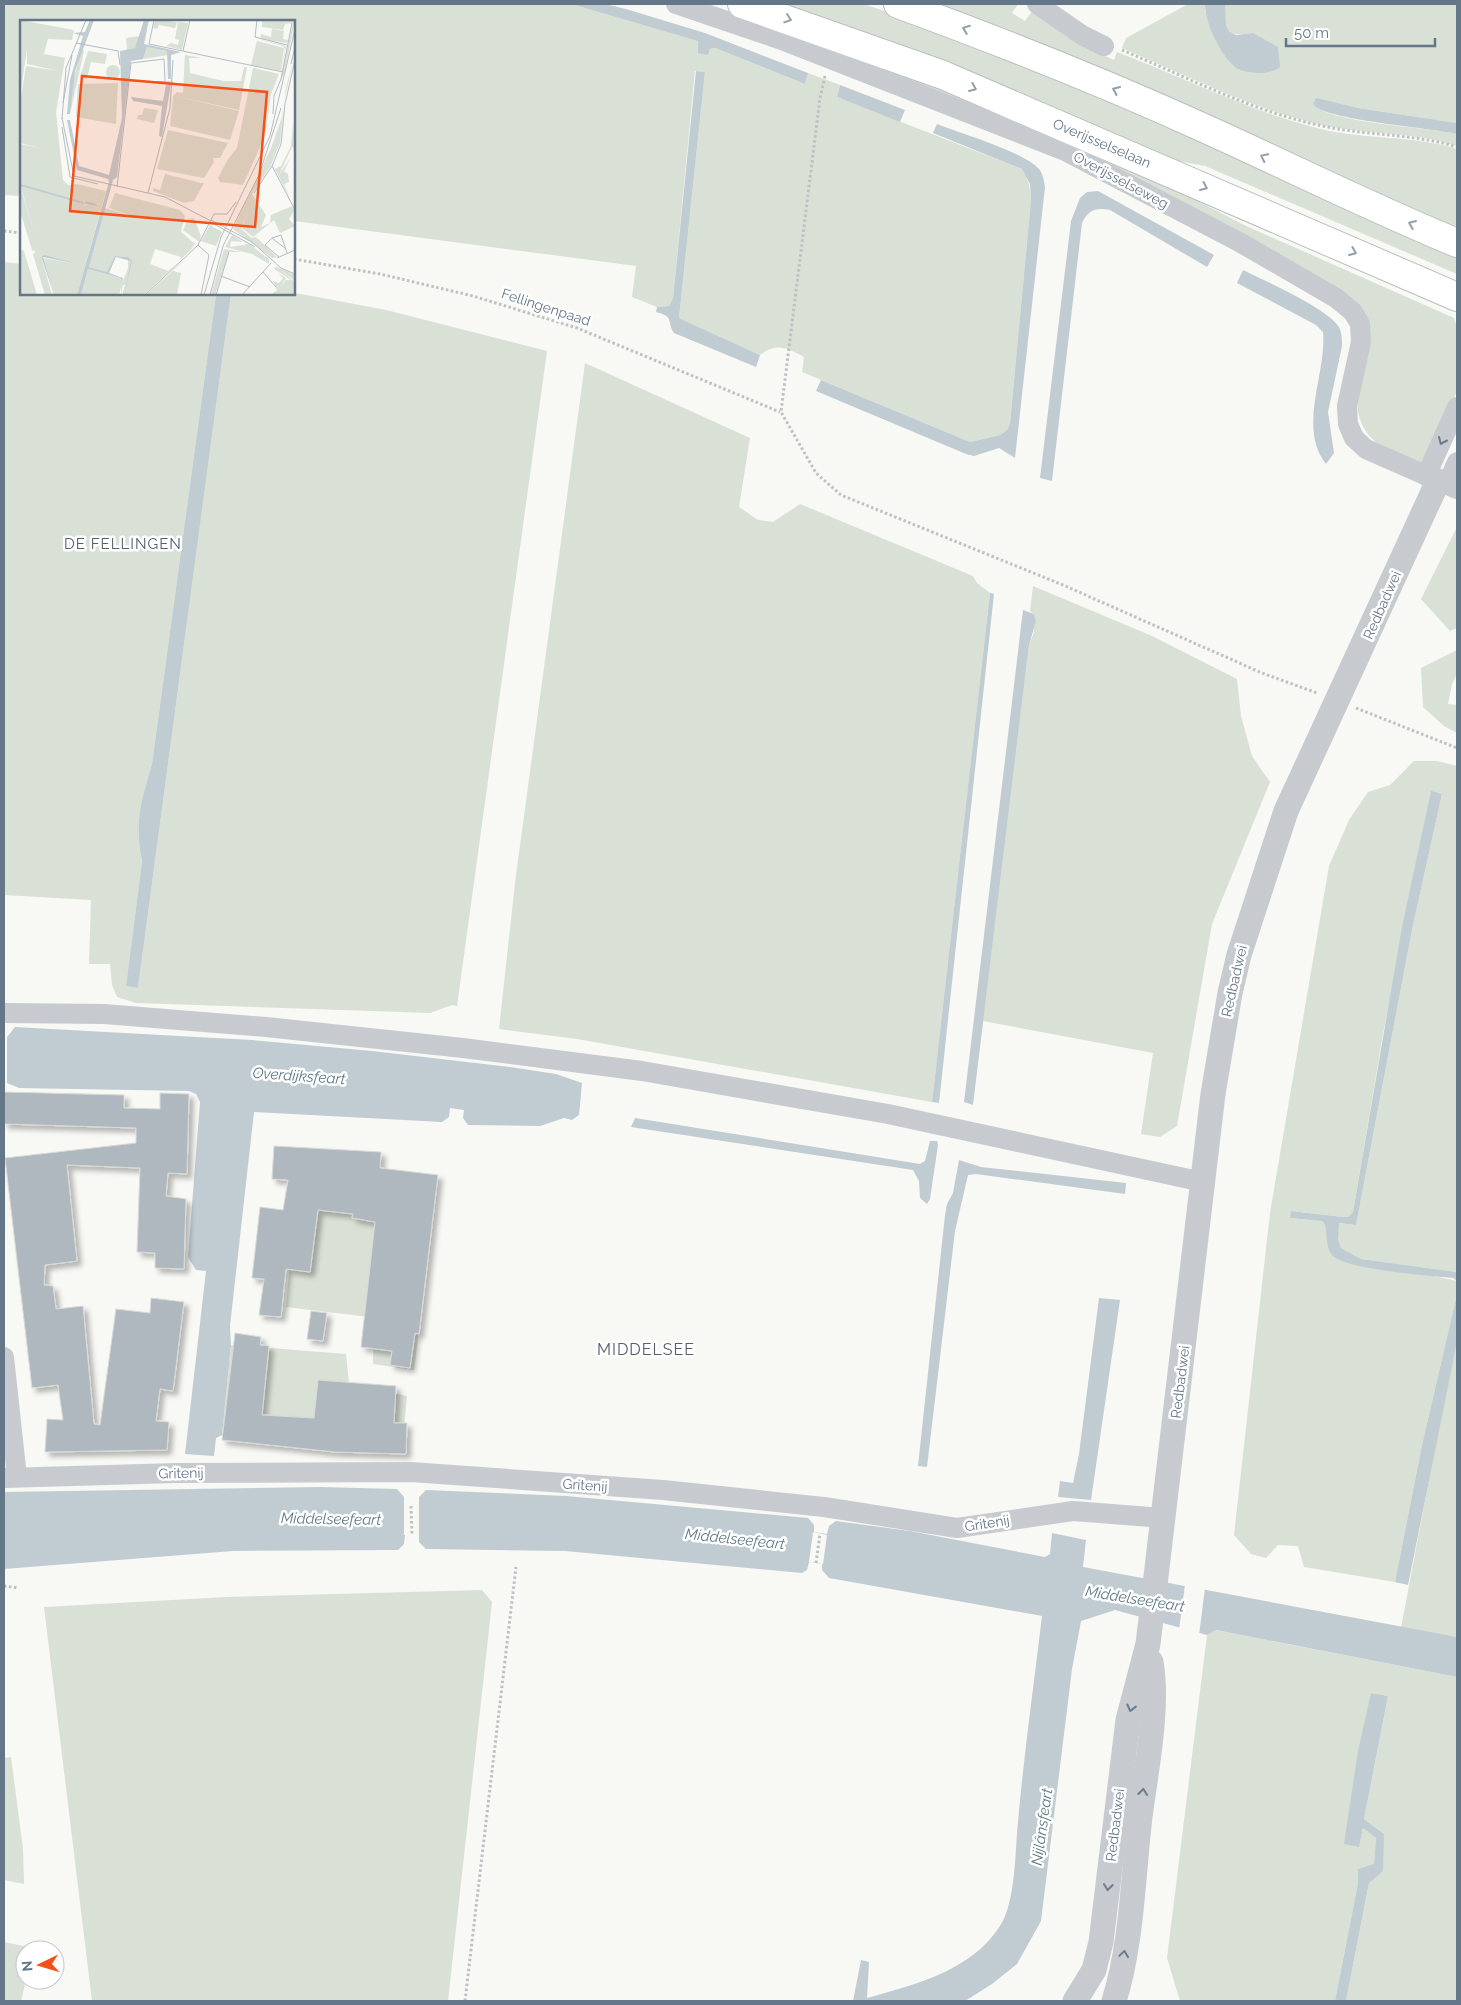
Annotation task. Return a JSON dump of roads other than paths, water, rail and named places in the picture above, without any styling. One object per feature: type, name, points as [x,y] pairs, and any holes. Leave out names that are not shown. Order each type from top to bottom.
[{"type":"main road","name":"Overijsselselaan","points":[[742,4],[943,75],[1457,297]]},
{"type":"main road","points":[[898,4],[1052,61],[1207,130],[1325,186],[1457,242]]},
{"type":"street","name":"Overijsselseweg","points":[[676,4],[831,59],[1065,151],[1241,243],[1336,298],[1352,312],[1360,324],[1361,342],[1347,406],[1348,424],[1354,438],[1366,449],[1442,482]]},
{"type":"street","points":[[1036,4],[1082,36],[1104,46]]},
{"type":"street","name":"Redbadwei","points":[[1442,482],[1457,407]]},
{"type":"street","name":"Redbadwei","points":[[1076,2001],[1094,1970],[1101,1942],[1128,1720],[1148,1644],[1221,1044],[1239,955],[1286,811],[1336,700],[1442,482],[1457,462]]},
{"type":"street","points":[[4,1013],[104,1014],[266,1027],[463,1048],[642,1071],[888,1114],[1203,1182]]},
{"type":"street","points":[[4,1357],[10,1477]]},
{"type":"street","name":"Gritenij","points":[[10,1477],[176,1473],[412,1472],[682,1492],[824,1507],[957,1528],[1073,1511],[1163,1518]]},
{"type":"street","name":"Redbadwei","points":[[1114,2001],[1119,1984],[1127,1933],[1151,1723],[1153,1672],[1148,1644]]},
{"type":"water","points":[[571,4],[605,4],[705,33],[808,73],[805,84],[715,48],[710,49],[708,55],[698,53],[698,41]]},
{"type":"water","points":[[1205,4],[1225,4],[1226,25],[1229,31],[1236,35],[1253,33],[1278,47],[1280,67],[1270,72],[1258,73],[1243,71],[1235,67],[1214,38]]},
{"type":"water","points":[[696,71],[705,72],[679,318],[760,355],[756,367],[674,333],[668,317],[656,312],[657,307],[669,306],[673,298]]},
{"type":"water","points":[[840,85],[905,110],[900,122],[837,97]]},
{"type":"water","points":[[1316,98],[1358,108],[1457,123],[1457,134],[1336,115],[1321,110],[1313,104]]},
{"type":"water","points":[[937,124],[1006,149],[1031,162],[1039,169],[1044,180],[1045,187],[1015,458],[999,448],[974,456],[966,454],[816,391],[821,380],[970,442],[1000,435],[1007,430],[1010,423],[1031,200],[1030,184],[1022,169],[933,133]]},
{"type":"water","points":[[1098,191],[1214,255],[1207,267],[1110,210],[1093,210],[1084,219],[1082,223],[1052,481],[1040,478],[1071,221],[1080,198],[1087,192]]},
{"type":"water","points":[[1243,270],[1309,304],[1322,312],[1339,327],[1342,336],[1342,346],[1328,412],[1334,453],[1326,464],[1318,449],[1314,434],[1313,417],[1323,348],[1323,332],[1316,325],[1237,283]]},
{"type":"water","points":[[216,295],[231,295],[138,988],[126,986],[142,861],[139,835],[140,812],[152,764]]},
{"type":"water","points":[[990,593],[994,594],[939,1103],[932,1102]]},
{"type":"water","points":[[1023,610],[1034,614],[1036,621],[1029,645],[973,1105],[964,1102]]},
{"type":"water","points":[[1431,791],[1442,794],[1412,930],[1356,1225],[1339,1223],[1338,1239],[1341,1248],[1361,1259],[1457,1272],[1457,1281],[1453,1278],[1369,1268],[1339,1260],[1330,1252],[1325,1225],[1322,1221],[1290,1218],[1291,1211],[1343,1217],[1348,1217],[1353,1212],[1402,927]]},
{"type":"water","name":"Overdijksfeart","points":[[15,1027],[252,1040],[372,1051],[556,1074],[582,1083],[579,1115],[572,1120],[564,1118],[540,1126],[468,1125],[463,1118],[464,1110],[450,1108],[449,1117],[442,1122],[254,1112],[230,1326],[231,1345],[222,1435],[216,1438],[214,1456],[185,1454],[206,1271],[196,1270],[188,1257],[200,1102],[196,1094],[189,1091],[19,1088],[7,1083],[7,1037]]},
{"type":"water","points":[[635,1118],[920,1164],[925,1161],[930,1141],[937,1141],[930,1199],[927,1204],[920,1198],[919,1181],[913,1170],[631,1127]]},
{"type":"water","points":[[959,1160],[981,1167],[1126,1183],[1125,1194],[976,1174],[968,1175],[955,1231],[927,1467],[918,1466],[945,1215],[947,1204],[953,1193]]},
{"type":"water","points":[[1457,1294],[1457,1342],[1408,1585],[1395,1582],[1422,1445]]},
{"type":"water","points":[[1099,1298],[1120,1300],[1091,1500],[1058,1497],[1060,1481],[1073,1483],[1079,1454]]},
{"type":"water","points":[[321,1487],[397,1489],[404,1497],[404,1506],[419,1506],[419,1497],[426,1490],[566,1496],[808,1518],[814,1525],[814,1532],[827,1534],[829,1526],[836,1521],[910,1531],[1045,1557],[1050,1554],[1052,1533],[1086,1540],[1083,1567],[1457,1637],[1457,1677],[1216,1630],[1207,1635],[1115,1610],[1081,1621],[1072,1669],[1041,1921],[1017,1964],[992,1984],[965,2001],[853,2001],[861,1960],[869,1962],[867,1998],[923,1981],[958,1965],[988,1941],[1005,1916],[1014,1875],[1023,1770],[1042,1616],[829,1578],[822,1570],[822,1564],[809,1562],[807,1570],[802,1573],[565,1551],[426,1549],[419,1542],[419,1535],[405,1535],[404,1544],[398,1550],[233,1551],[4,1569],[4,1492]]},
{"type":"water","points":[[1371,1693],[1388,1696],[1364,1819],[1384,1834],[1383,1871],[1369,1883],[1346,2001],[1335,2001],[1358,1883],[1358,1869],[1374,1864],[1376,1838],[1363,1828],[1359,1847],[1344,1844],[1358,1751]]},
{"type":"district","name":"DE FELLINGEN","points":[[123,544]]},
{"type":"district","name":"MIDDELSEE","points":[[646,1349]]},
{"type":"water label","name":"Middelseefeart","points":[[331,1519]]},
{"type":"water label","name":"Middelseefeart","points":[[735,1539]]},
{"type":"water label","name":"Middelseefeart","points":[[1135,1599]]},
{"type":"water label","name":"Nijlânsfeart","points":[[1042,1827]]}]
